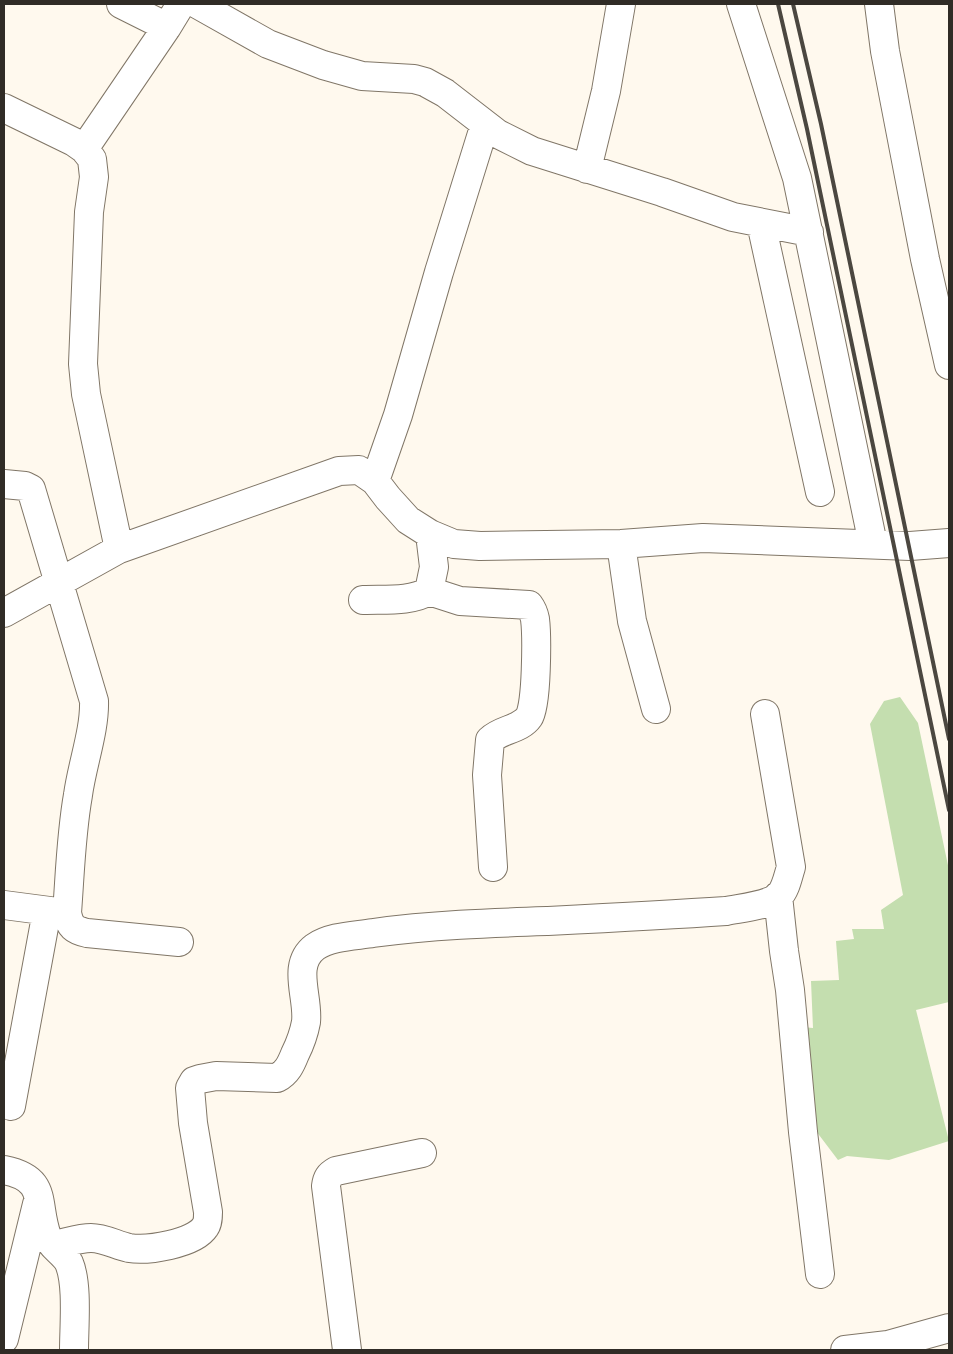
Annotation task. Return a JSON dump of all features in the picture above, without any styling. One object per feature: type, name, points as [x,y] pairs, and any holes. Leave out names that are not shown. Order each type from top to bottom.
[{"type":"street","points":[[121,4],[167,27]]},
{"type":"street","points":[[84,148],[167,27],[180,4]]},
{"type":"street","points":[[197,4],[268,44],[323,65],[362,76],[414,79],[425,82],[445,93],[498,134],[532,151],[662,192],[733,217],[809,232]]},
{"type":"street","points":[[588,169],[606,91],[622,4]]},
{"type":"street","points":[[740,4],[798,178],[873,544]]},
{"type":"street","points":[[879,4],[885,51],[923,249],[949,365]]},
{"type":"street","points":[[4,108],[84,148],[92,159],[94,177],[89,212],[83,364],[86,394],[119,549]]},
{"type":"street","points":[[375,481],[398,415],[439,272],[485,124]]},
{"type":"street","points":[[761,223],[820,492]]},
{"type":"street","points":[[4,613],[119,549],[339,470],[359,470],[375,481],[408,520],[430,534],[454,544],[480,546],[621,544],[703,538],[910,546],[949,544]]},
{"type":"street","points":[[4,484],[25,486],[31,489],[88,675],[94,701],[95,717],[78,795],[57,912],[11,1106]]},
{"type":"street","points":[[429,591],[434,567],[430,534]]},
{"type":"street","points":[[621,544],[632,621],[656,709]]},
{"type":"street","points":[[363,600],[410,598],[429,591],[460,601],[529,605],[535,618],[536,646],[532,711],[523,723],[500,732],[490,740],[487,775],[493,867]]},
{"type":"street","points":[[53,1245],[99,1238],[130,1248],[166,1247],[201,1232],[206,1226],[208,1212],[193,1123],[190,1088],[194,1081],[216,1076],[277,1078],[283,1075],[301,1042],[306,1022],[306,1000],[302,973],[305,958],[315,947],[331,939],[397,930],[490,923],[726,911],[763,904],[778,896],[785,885],[791,867],[765,714]]},
{"type":"street","points":[[778,896],[790,990],[803,1132],[820,1274]]},
{"type":"street","points":[[4,905],[57,912],[76,931],[179,942]]},
{"type":"street","points":[[347,1350],[326,1186],[327,1179],[336,1171],[422,1153]]},
{"type":"street","points":[[4,1170],[18,1173],[27,1178],[35,1188],[39,1197],[48,1239],[66,1257],[73,1278],[74,1350]]},
{"type":"street","points":[[4,1339],[39,1197]]},
{"type":"street","points":[[845,1350],[890,1348],[949,1328]]},
{"type":"shaded area","points":[[900,697],[918,723],[949,870],[949,1002],[916,1010],[949,1141],[889,1160],[847,1156],[838,1160],[791,1098],[802,1027],[813,1028],[811,981],[839,980],[836,941],[854,939],[852,929],[884,929],[881,910],[903,895],[870,724],[884,701]]},
{"type":"railway","points":[[778,4],[807,129],[949,810]]},
{"type":"railway","points":[[793,4],[821,124],[949,739]]}]
